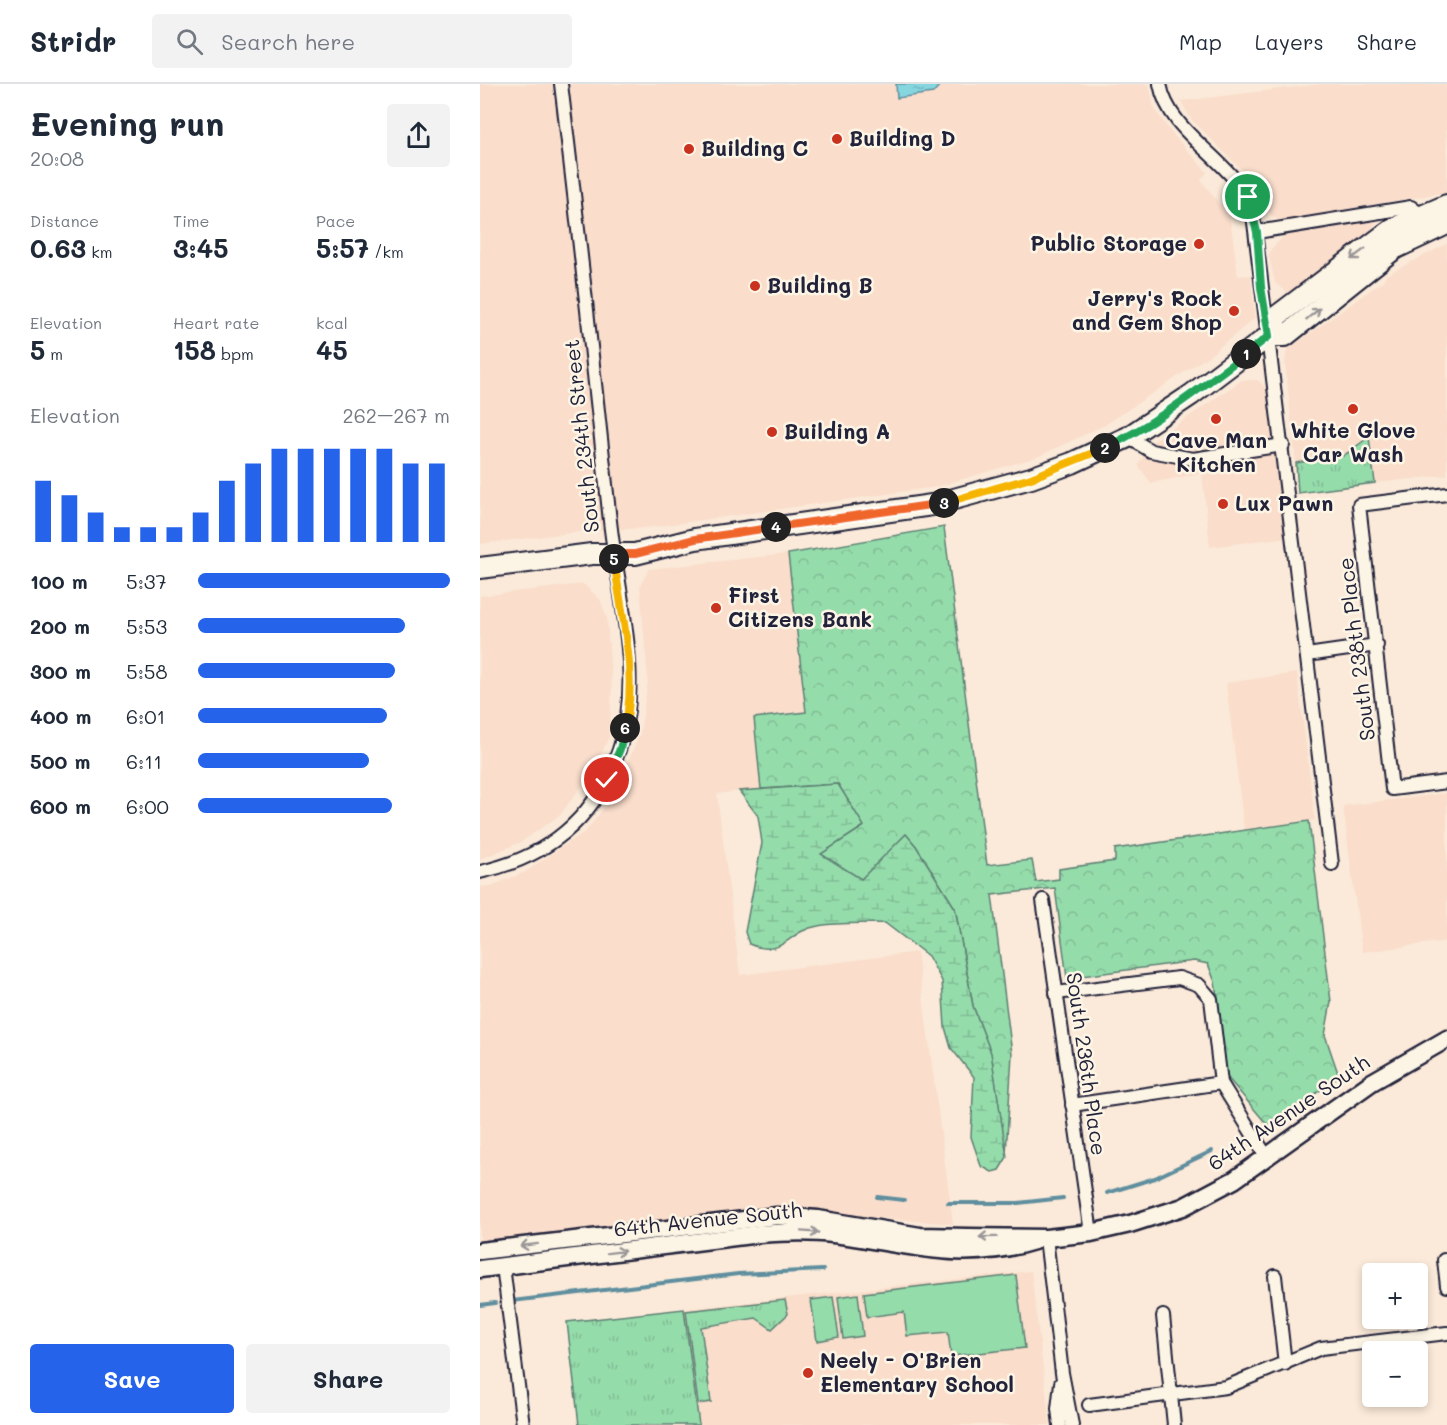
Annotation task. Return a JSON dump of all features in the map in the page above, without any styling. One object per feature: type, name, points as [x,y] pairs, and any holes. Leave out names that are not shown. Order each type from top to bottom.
[{"type":"main road","points":[[1269,336],[1285,336],[1447,205]]},
{"type":"main road","points":[[480,568],[614,554],[635,554],[695,539],[932,505],[963,498],[1072,463],[1128,437],[1191,395],[1269,336],[1277,316],[1392,229],[1423,223],[1447,224]]},
{"type":"street","name":"South 234th Street","points":[[480,872],[532,856],[559,838],[585,813],[607,780],[620,749],[630,699],[630,669],[614,554],[561,84]]},
{"type":"street","points":[[1161,84],[1173,116],[1248,197],[1257,232],[1261,287],[1283,445],[1332,864]]},
{"type":"street","points":[[1257,232],[1411,207],[1423,223]]},
{"type":"street","points":[[1128,437],[1151,452],[1193,459],[1283,445]]},
{"type":"street","name":"South 238th Place","points":[[1447,494],[1359,505],[1392,789],[1447,782]]},
{"type":"street","points":[[1307,655],[1377,645]]},
{"type":"street","name":"South 236th Place","points":[[1043,900],[1090,1233]]},
{"type":"street","points":[[1056,993],[1179,978],[1199,985],[1211,999],[1221,1083],[1268,1159]]},
{"type":"street","name":"64th Avenue South","points":[[480,1251],[777,1216],[818,1219],[920,1236],[1046,1238],[1090,1233],[1183,1207],[1234,1180],[1268,1159],[1372,1082],[1447,1039]]},
{"type":"street","points":[[1072,1105],[1221,1083]]},
{"type":"street","name":"64th Avenue South","points":[[480,1269],[747,1235],[803,1231],[944,1253],[1005,1250],[1046,1238]]},
{"type":"street","points":[[1046,1238],[1062,1373],[1072,1425]]},
{"type":"street","points":[[1447,1260],[1444,1260],[1447,1286]]},
{"type":"street","points":[[503,1266],[523,1425]]},
{"type":"street","points":[[1275,1276],[1285,1364]]},
{"type":"street","points":[[1163,1316],[1174,1425]]},
{"type":"street","points":[[1089,1405],[1237,1384],[1321,1348],[1447,1333]]},
{"type":"street","points":[[1060,1425],[1058,1409],[1062,1373]]},
{"type":"shaded area","points":[[480,84],[1149,84],[1154,108],[1169,130],[1207,172],[1201,180],[1230,218],[1238,276],[1251,275],[1255,318],[1210,355],[1105,425],[1037,457],[936,487],[645,528],[586,531],[480,544]]},
{"type":"shaded area","points":[[1322,84],[1446,84],[1447,192],[1283,220],[1274,218],[1266,209],[1250,178],[1191,119],[1181,101]]},
{"type":"shaded area","points":[[1377,221],[1368,234],[1293,291],[1287,292],[1275,283],[1269,256],[1271,249],[1284,236]]},
{"type":"shaded area","points":[[1447,244],[1447,475],[1375,483],[1369,437],[1343,456],[1296,463],[1285,362],[1287,350],[1383,281],[1386,275]]},
{"type":"shaded area","points":[[1242,380],[1258,380],[1268,390],[1287,537],[1210,547],[1202,473],[1151,483],[1138,465],[1152,442]]},
{"type":"shaded area","points":[[788,554],[806,712],[754,718],[761,789],[717,794],[740,975],[917,952],[953,1224],[764,1208],[480,1242],[480,887],[491,886],[525,872],[586,831],[612,798],[640,734],[648,680],[640,586],[649,569]]},
{"type":"shaded area","points":[[583,584],[600,599],[607,618],[612,690],[609,737],[593,771],[560,815],[521,842],[480,859],[480,596]]},
{"type":"shaded area","points":[[1297,673],[1315,820],[1244,829],[1226,683]]},
{"type":"shaded area","points":[[1447,793],[1447,941],[1362,952],[1343,806]]},
{"type":"shaded area","name":"Neely - O'Brien Elementary School","points":[[1031,1271],[1050,1425],[579,1425],[567,1322]]},
{"type":"green space","points":[[1369,437],[1375,483],[1298,493],[1296,463],[1343,456]]},
{"type":"green space","points":[[944,527],[987,865],[1032,860],[1036,882],[1059,879],[1059,869],[1115,861],[1115,849],[1309,821],[1331,1002],[1325,1035],[1339,1076],[1270,1128],[1227,1077],[1215,982],[1208,964],[1194,961],[1067,978],[1055,888],[992,895],[1012,1054],[1006,1154],[991,1054],[973,1006],[955,908],[916,846],[906,834],[861,880],[820,854],[863,827],[838,784],[761,789],[754,718],[806,712],[788,554]]},
{"type":"green space","points":[[838,784],[864,826],[821,854],[861,879],[906,834],[955,908],[973,1006],[991,1053],[1007,1157],[999,1170],[992,1172],[981,1166],[971,1137],[974,1077],[951,1048],[945,1027],[942,981],[928,956],[885,923],[818,926],[799,933],[778,946],[761,948],[749,944],[745,932],[762,843],[758,816],[739,791]]},
{"type":"green space","points":[[1016,1275],[1025,1348],[951,1356],[948,1332],[907,1336],[904,1312],[867,1317],[864,1293]]},
{"type":"green space","points":[[858,1294],[863,1336],[843,1339],[838,1297]]},
{"type":"green space","points":[[833,1297],[839,1337],[817,1341],[811,1300]]},
{"type":"green space","points":[[785,1300],[788,1314],[772,1329],[756,1318],[701,1327],[711,1402],[698,1404],[686,1311]]},
{"type":"green space","points":[[684,1309],[699,1425],[579,1425],[567,1322]]},
{"type":"water","points":[[896,84],[939,84],[939,86],[933,93],[897,98]]},
{"type":"waterway","points":[[1107,1193],[1155,1178],[1212,1151]]},
{"type":"waterway","points":[[877,1197],[904,1200]]},
{"type":"waterway","points":[[948,1203],[1018,1203],[1063,1198]]},
{"type":"waterway","points":[[512,1301],[738,1274],[823,1270]]},
{"type":"waterway","points":[[480,1305],[495,1303]]},
{"type":"place","name":"Building D","points":[[837,139]]},
{"type":"place","name":"Building C","points":[[689,149]]},
{"type":"place","name":"Public Storage","points":[[1199,244]]},
{"type":"place","name":"Building B","points":[[755,286]]},
{"type":"place","name":"Jerry's Rock and Gem Shop","points":[[1234,311]]},
{"type":"place","name":"White Glove Car Wash","points":[[1353,409]]},
{"type":"place","name":"Cave Man Kitchen","points":[[1216,419]]},
{"type":"place","name":"Building A","points":[[772,432]]},
{"type":"place","name":"Lux Pawn","points":[[1223,504]]},
{"type":"place","name":"First Citizens Bank","points":[[716,608]]},
{"type":"place","name":"Neely - O'Brien Elementary School","points":[[808,1373]]},
{"type":"route","points":[[607,780],[620,749],[630,699],[630,669],[614,554],[635,554],[695,539],[932,505],[963,498],[1072,463],[1128,437],[1191,395],[1269,336],[1261,287],[1257,232],[1248,197]]}]
